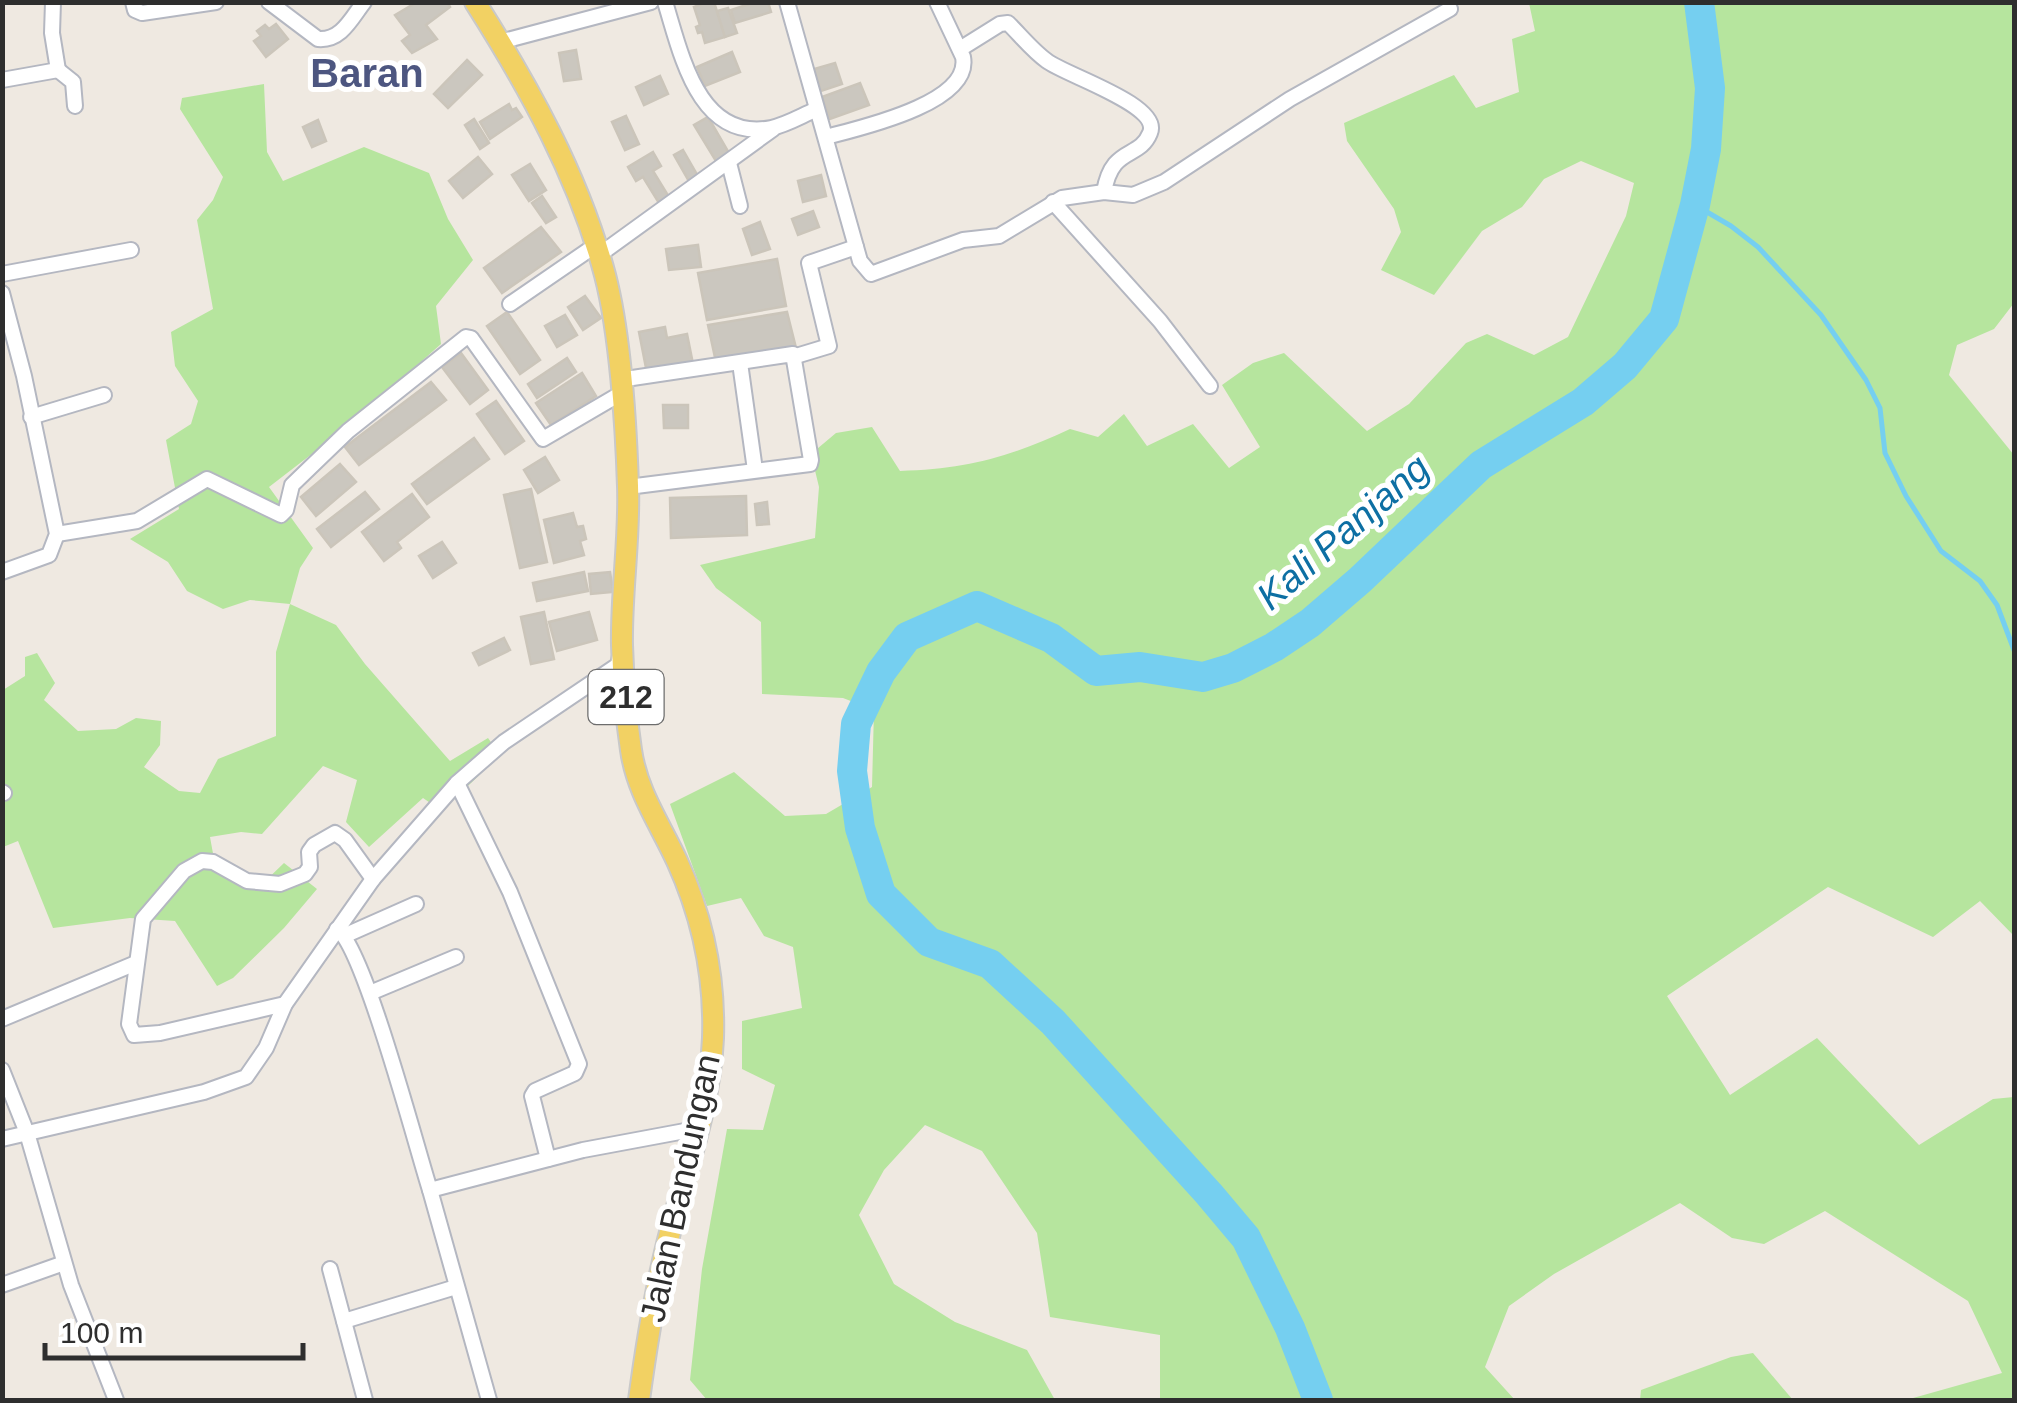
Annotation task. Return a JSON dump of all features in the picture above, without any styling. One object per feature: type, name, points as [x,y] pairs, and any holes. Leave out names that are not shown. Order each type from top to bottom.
[{"type":"main road","name":"Jalan Bandungan","points":[[475,2],[552,138],[606,279],[628,487],[622,645],[634,767],[646,803],[695,907],[712,976],[712,1052],[701,1128],[667,1242],[649,1325],[639,1400]]},
{"type":"street","points":[[53,2],[52,33],[58,70],[73,82],[75,106]]},
{"type":"street","points":[[133,2],[135,10],[142,14],[216,2]]},
{"type":"street","points":[[269,2],[324,40],[336,36],[364,2]]},
{"type":"street","points":[[500,42],[651,2]]},
{"type":"street","points":[[665,2],[687,72],[708,107],[744,128],[776,127]]},
{"type":"street","points":[[788,2],[856,247],[865,270],[872,274],[963,240],[999,236],[1052,202],[1104,192],[1133,195],[1164,182],[1290,99],[1450,9]]},
{"type":"street","points":[[826,138],[942,96],[958,82],[965,64],[938,2]]},
{"type":"street","points":[[960,49],[1008,23],[1049,63],[1118,96],[1148,116],[1152,125],[1148,138],[1114,163],[1104,192]]},
{"type":"street","points":[[2,80],[58,70]]},
{"type":"street","points":[[510,304],[728,163],[776,127],[815,110]]},
{"type":"street","points":[[728,163],[740,206]]},
{"type":"street","points":[[1052,202],[1169,331],[1210,386]]},
{"type":"street","points":[[57,534],[137,520],[207,479],[281,515],[292,485],[348,431],[469,336],[543,439],[620,387],[796,356],[829,346],[808,263],[856,247]]},
{"type":"street","points":[[2,274],[132,250]]},
{"type":"street","points":[[2,294],[8,335],[57,534],[49,555],[2,572]]},
{"type":"street","points":[[628,487],[811,462],[796,356]]},
{"type":"street","points":[[740,363],[755,470]]},
{"type":"street","points":[[31,417],[104,395]]},
{"type":"street","points":[[2,1138],[239,1082],[246,1077],[266,1048],[285,1004],[341,932],[373,879],[457,783],[504,742],[618,665],[622,645]]},
{"type":"street","points":[[457,783],[510,892],[579,1064],[575,1073],[532,1096],[548,1158]]},
{"type":"street","points":[[285,1004],[160,1033],[134,1035],[129,1024],[143,918],[184,871],[202,861],[213,862],[255,883],[280,884],[305,874],[314,845],[335,833],[346,840],[373,879]]},
{"type":"street","points":[[341,932],[416,904]]},
{"type":"street","points":[[341,932],[370,993],[489,1400]]},
{"type":"street","points":[[370,993],[456,957]]},
{"type":"street","points":[[2,1019],[136,963]]},
{"type":"street","points":[[2,1070],[27,1133],[64,1263],[116,1400]]},
{"type":"street","points":[[430,1190],[548,1158],[701,1128]]},
{"type":"street","points":[[2,1285],[64,1263]]},
{"type":"street","points":[[330,1270],[365,1400]]},
{"type":"street","points":[[344,1321],[456,1287]]},
{"type":"green space","points":[[1529,3],[2014,3],[2014,303],[1994,329],[1957,345],[1949,375],[2014,455],[2014,936],[1980,901],[1933,937],[1828,887],[1667,996],[1730,1095],[1817,1038],[1919,1145],[1993,1099],[2014,1097],[2014,1400],[1906,1400],[2002,1373],[1968,1301],[1825,1211],[1764,1244],[1732,1238],[1680,1203],[1554,1274],[1509,1306],[1485,1367],[1515,1400],[1160,1400],[1160,1335],[1050,1317],[1037,1233],[982,1151],[925,1125],[884,1170],[859,1215],[894,1284],[955,1322],[1027,1350],[1055,1400],[707,1400],[690,1380],[702,1269],[727,1129],[763,1130],[775,1085],[742,1069],[742,1021],[802,1008],[793,947],[764,936],[741,898],[707,906],[670,804],[734,772],[785,816],[826,814],[872,787],[874,710],[843,698],[762,694],[761,622],[716,588],[700,565],[815,538],[819,487],[811,454],[836,433],[872,427],[900,471],[924,470],[988,460],[1070,429],[1098,437],[1124,414],[1147,446],[1193,424],[1229,468],[1260,447],[1222,385],[1253,363],[1284,353],[1367,431],[1409,404],[1466,343],[1487,334],[1534,355],[1568,337],[1626,216],[1634,183],[1581,161],[1544,179],[1522,207],[1482,231],[1434,295],[1381,270],[1401,232],[1394,209],[1347,141],[1344,123],[1454,75],[1476,108],[1519,92],[1512,39],[1535,31]]},
{"type":"green space","points":[[264,84],[267,152],[283,181],[364,147],[429,173],[448,219],[473,260],[436,306],[441,344],[352,423],[269,487],[313,548],[300,568],[290,604],[250,600],[223,609],[187,591],[168,562],[130,539],[179,509],[166,440],[191,424],[198,401],[175,366],[171,332],[213,309],[197,220],[213,200],[223,177],[180,109],[182,98]]},
{"type":"green space","points":[[290,604],[336,625],[450,761],[488,738],[500,755],[442,811],[423,798],[369,847],[346,822],[357,780],[323,766],[262,834],[241,832],[210,837],[216,870],[256,890],[284,863],[317,889],[233,978],[217,986],[175,921],[130,918],[53,928],[18,841],[3,847],[3,690],[25,676],[25,657],[37,653],[55,683],[44,700],[78,731],[116,729],[136,718],[161,721],[160,745],[144,767],[179,791],[200,793],[218,759],[276,736],[276,652]]},
{"type":"green space","points":[[1753,1353],[1793,1400],[1640,1400],[1641,1390],[1731,1357]]},
{"type":"building","points":[[417,2],[447,2],[450,7],[426,25],[437,39],[412,53],[402,41],[410,35],[395,15]]},
{"type":"building","points":[[714,2],[725,37],[705,43],[696,27],[700,25],[694,7]]},
{"type":"building","points":[[768,2],[771,12],[735,23],[731,10]]},
{"type":"building","points":[[728,8],[737,33],[725,37],[717,11]]},
{"type":"building","points":[[276,24],[288,39],[266,57],[254,41],[261,36],[257,31]]},
{"type":"building","points":[[576,50],[581,79],[564,81],[559,53]]},
{"type":"building","points":[[732,52],[740,72],[705,86],[697,67]]},
{"type":"building","points":[[467,60],[482,75],[448,108],[434,94]]},
{"type":"building","points":[[835,63],[842,84],[821,91],[814,69]]},
{"type":"building","points":[[660,76],[668,94],[644,105],[636,87]]},
{"type":"building","points":[[860,83],[869,105],[830,119],[822,97]]},
{"type":"building","points":[[509,104],[522,117],[490,139],[480,122]]},
{"type":"building","points":[[626,116],[639,144],[625,150],[612,122]]},
{"type":"building","points":[[708,117],[729,153],[716,161],[694,125]]},
{"type":"building","points":[[474,119],[489,143],[480,149],[465,125]]},
{"type":"building","points":[[318,120],[326,141],[312,147],[303,127]]},
{"type":"building","points":[[683,150],[699,178],[690,183],[674,155]]},
{"type":"building","points":[[653,152],[661,166],[653,171],[669,197],[659,203],[643,177],[636,181],[628,167]]},
{"type":"building","points":[[478,157],[492,174],[463,198],[449,181]]},
{"type":"building","points":[[530,164],[546,190],[529,201],[512,175]]},
{"type":"building","points":[[821,175],[826,196],[803,202],[798,181]]},
{"type":"building","points":[[542,196],[556,217],[546,223],[532,203]]},
{"type":"building","points":[[813,211],[819,227],[798,235],[792,219]]},
{"type":"building","points":[[760,222],[770,249],[752,255],[743,229]]},
{"type":"building","points":[[541,227],[561,252],[502,293],[484,268]]},
{"type":"building","points":[[698,245],[701,267],[669,270],[666,249]]},
{"type":"building","points":[[777,259],[786,306],[707,320],[698,273]]},
{"type":"building","points":[[585,296],[601,318],[583,330],[568,307]]},
{"type":"building","points":[[507,312],[540,360],[520,374],[487,326]]},
{"type":"building","points":[[787,312],[796,348],[716,362],[708,325]]},
{"type":"building","points":[[565,315],[577,335],[557,347],[545,326]]},
{"type":"building","points":[[665,327],[667,338],[687,334],[693,364],[647,373],[639,332]]},
{"type":"building","points":[[461,353],[488,390],[470,404],[442,367]]},
{"type":"building","points":[[567,358],[576,372],[537,398],[528,384]]},
{"type":"building","points":[[582,373],[596,396],[551,425],[536,403]]},
{"type":"building","points":[[431,382],[446,400],[359,465],[345,447]]},
{"type":"building","points":[[496,401],[524,441],[505,454],[477,414]]},
{"type":"building","points":[[663,405],[688,405],[688,428],[664,428]]},
{"type":"building","points":[[474,438],[489,459],[427,504],[412,484]]},
{"type":"building","points":[[545,457],[559,480],[538,493],[524,470]]},
{"type":"building","points":[[340,464],[356,482],[316,516],[301,497]]},
{"type":"building","points":[[531,489],[547,562],[520,568],[504,495]]},
{"type":"building","points":[[365,492],[379,509],[331,547],[317,529]]},
{"type":"building","points":[[412,494],[429,517],[397,542],[401,548],[384,561],[362,532]]},
{"type":"building","points":[[746,496],[747,535],[671,538],[670,498]]},
{"type":"building","points":[[767,502],[769,524],[757,525],[755,504]]},
{"type":"building","points":[[573,513],[577,527],[583,526],[586,539],[580,541],[584,555],[554,563],[544,520]]},
{"type":"building","points":[[442,542],[456,563],[433,578],[419,556]]},
{"type":"building","points":[[584,572],[588,591],[537,601],[533,583]]},
{"type":"building","points":[[610,572],[613,592],[591,594],[589,574]]},
{"type":"building","points":[[544,612],[554,659],[531,664],[521,617]]},
{"type":"building","points":[[589,612],[597,640],[557,651],[549,622]]},
{"type":"building","points":[[504,638],[510,650],[479,665],[473,653]]},
{"type":"waterway","name":"Kali Panjang","points":[[1318,1400],[1290,1328],[1246,1238],[1209,1194],[1053,1022],[990,964],[929,942],[881,894],[860,828],[852,771],[856,724],[881,672],[907,637],[977,606],[1051,638],[1096,671],[1140,667],[1203,677],[1233,668],[1310,623],[1481,465],[1583,402],[1625,366],[1664,319],[1706,149],[1710,88],[1699,2]]},
{"type":"waterway","points":[[1695,205],[1758,247],[1821,315],[1866,380],[1880,408],[1885,453],[1906,496],[1941,551],[1980,581],[1997,605],[2014,650]]},
{"type":"district","name":"Baran","points":[[367,73]]}]
